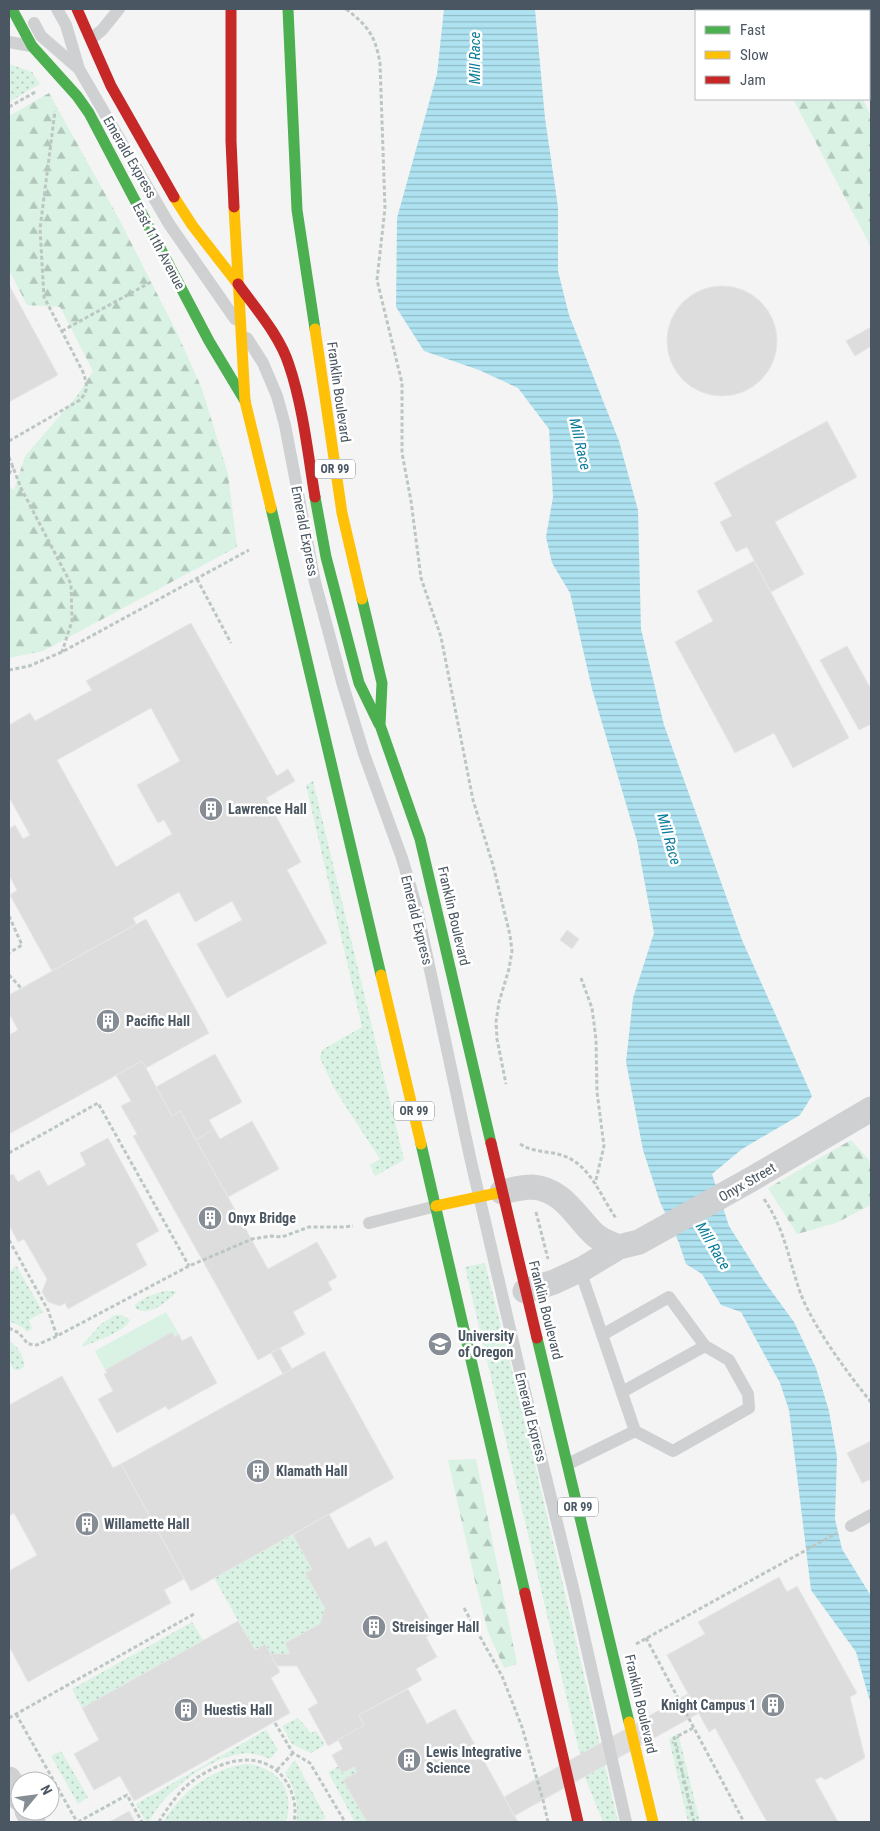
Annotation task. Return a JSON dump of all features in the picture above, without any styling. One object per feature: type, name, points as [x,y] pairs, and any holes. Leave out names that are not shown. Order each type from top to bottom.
[{"type":"main road","name":"East 11th Avenue","points":[[12,9],[32,46],[77,96],[88,113],[209,341],[245,402]]},
{"type":"main road","points":[[77,9],[111,86],[164,182],[192,225],[237,283],[277,340],[289,364],[297,396],[326,556],[359,683],[380,725]]},
{"type":"main road","name":"OR 99","points":[[231,9],[231,141],[237,283],[245,402],[436,1206],[578,1822]]},
{"type":"main road","name":"Franklin Boulevard","points":[[288,9],[297,210],[342,512],[382,683],[380,725],[420,839],[432,882],[490,1194],[525,1291],[653,1822]]},
{"type":"main road","points":[[436,1206],[490,1194]]},
{"type":"street","name":"Onyx Street","points":[[525,1291],[554,1282],[629,1245],[727,1193],[871,1109]]},
{"type":"street","points":[[490,1194],[530,1187],[542,1189],[564,1201],[580,1216],[592,1232],[604,1242],[629,1245]]},
{"type":"lane","name":"Emerald Express","points":[[26,9],[42,36],[79,69]]},
{"type":"lane","name":"Emerald Express","points":[[57,9],[66,25],[79,69],[169,224],[263,363],[277,396],[285,425],[315,582],[364,754],[402,858],[417,909],[490,1194],[518,1363],[574,1592],[626,1822]]},
{"type":"lane","points":[[91,39],[102,30],[120,9]]},
{"type":"lane","points":[[9,42],[32,46]]},
{"type":"lane","points":[[369,1223],[436,1206]]},
{"type":"lane","points":[[580,1270],[602,1335],[635,1430],[673,1451],[748,1408],[748,1394],[729,1360],[705,1346],[669,1297],[602,1335]]},
{"type":"lane","points":[[622,1392],[705,1346]]},
{"type":"lane","points":[[568,1464],[635,1430]]},
{"type":"lane","points":[[851,1526],[871,1515]]},
{"type":"path","points":[[346,9],[364,23],[370,32],[377,48],[380,63],[385,208],[377,280],[402,383],[402,453],[411,502],[421,578],[441,637],[473,800],[510,935],[512,951],[510,969],[499,1002],[496,1022],[497,1038],[508,1092]]},
{"type":"path","points":[[9,107],[60,78]]},
{"type":"path","points":[[9,441],[80,400],[86,394],[88,384],[44,297],[40,229],[60,78]]},
{"type":"path","points":[[62,331],[158,278]]},
{"type":"path","points":[[9,457],[21,488],[71,584],[72,621],[62,652]]},
{"type":"path","points":[[9,474],[13,466]]},
{"type":"path","points":[[9,670],[29,666],[62,652],[250,550]]},
{"type":"path","points":[[197,579],[231,643]]},
{"type":"path","points":[[9,916],[22,945],[9,952]]},
{"type":"path","points":[[9,975],[22,988]]},
{"type":"path","points":[[582,978],[592,1008],[596,1040],[597,1092],[604,1146],[595,1184]]},
{"type":"path","points":[[9,1153],[98,1103],[189,1266]]},
{"type":"path","points":[[516,1137],[520,1144],[526,1148],[572,1159],[586,1171],[619,1221]]},
{"type":"path","points":[[750,1180],[772,1211],[784,1236],[801,1293],[814,1320],[871,1402]]},
{"type":"path","points":[[9,1328],[19,1333],[28,1344],[37,1345],[58,1336],[189,1266],[252,1239],[271,1236],[282,1237],[310,1228],[343,1227],[369,1223]]},
{"type":"path","points":[[9,1240],[48,1310],[58,1336]]},
{"type":"path","points":[[636,1644],[851,1526]]},
{"type":"path","points":[[464,1608],[502,1676],[522,1727],[548,1822]]},
{"type":"path","points":[[9,1718],[194,1614]]},
{"type":"path","points":[[646,1638],[744,1822]]},
{"type":"path","points":[[16,1714],[78,1822],[127,1796],[142,1822]]},
{"type":"path","points":[[275,1723],[293,1753],[310,1763],[345,1822]]},
{"type":"path","points":[[693,1728],[674,1738],[694,1822]]},
{"type":"path","points":[[277,1770],[293,1753]]},
{"type":"path","points":[[159,1822],[182,1790],[196,1779],[224,1764],[240,1760],[266,1762],[277,1770],[292,1791],[294,1822]]},
{"type":"green space","points":[[9,64],[32,72],[40,84],[9,102]]},
{"type":"green space","points":[[49,93],[119,219],[178,335],[202,389],[228,474],[237,547],[43,651],[9,658],[9,486],[14,490],[25,456],[77,396],[93,371],[60,307],[27,305],[9,270],[9,116]]},
{"type":"green space","points":[[794,100],[863,100],[871,116],[871,247]]},
{"type":"green space","points":[[313,781],[404,1160],[375,1176],[370,1165],[380,1159],[335,1090],[320,1058],[322,1050],[362,1027],[306,785]]},
{"type":"green space","points":[[851,1140],[869,1160],[871,1170],[871,1205],[836,1223],[797,1234],[768,1188]]},
{"type":"green space","points":[[485,1263],[527,1430],[618,1822],[603,1822],[586,1780],[465,1267]]},
{"type":"green space","points":[[16,1265],[43,1312],[29,1320],[32,1329],[27,1332],[22,1327],[9,1321],[9,1273]]},
{"type":"green space","points":[[166,1291],[176,1291],[176,1293],[157,1308],[141,1311],[135,1308],[135,1305],[146,1298]]},
{"type":"green space","points":[[166,1312],[179,1334],[175,1337],[172,1332],[105,1370],[95,1351]]},
{"type":"green space","points":[[115,1315],[122,1315],[130,1320],[116,1332],[83,1347],[82,1345],[101,1324]]},
{"type":"green space","points":[[9,1341],[16,1346],[22,1356],[24,1367],[20,1369],[13,1369],[9,1359]]},
{"type":"green space","points":[[476,1459],[517,1664],[504,1668],[488,1632],[448,1460]]},
{"type":"green space","points":[[293,1535],[312,1569],[305,1573],[325,1608],[320,1624],[285,1643],[290,1654],[270,1654],[265,1644],[255,1650],[214,1578]]},
{"type":"green space","points":[[192,1622],[203,1640],[82,1708],[72,1689]]},
{"type":"green space","points":[[298,1718],[311,1733],[316,1731],[325,1745],[311,1753],[292,1744],[282,1726]]},
{"type":"green space","points":[[266,1730],[278,1750],[270,1759],[244,1753],[227,1757],[200,1770],[164,1799],[149,1822],[146,1822],[136,1804]]},
{"type":"green space","points":[[678,1733],[700,1822],[688,1822],[669,1739]]},
{"type":"green space","points":[[61,1751],[88,1797],[78,1804],[51,1756]]},
{"type":"green space","points":[[295,1760],[326,1818],[318,1822],[296,1822],[295,1797],[285,1773]]},
{"type":"green space","points":[[245,1764],[267,1769],[281,1782],[286,1790],[288,1800],[286,1822],[163,1822],[179,1801],[198,1784],[219,1772]]},
{"type":"green space","points":[[339,1766],[343,1773],[354,1767],[357,1772],[344,1780],[367,1822],[355,1822],[328,1772]]},
{"type":"water","name":"Mill Race","points":[[444,9],[535,9],[545,118],[558,207],[558,271],[569,315],[619,441],[638,510],[641,629],[664,725],[742,940],[812,1096],[800,1115],[742,1149],[712,1174],[729,1226],[764,1281],[794,1322],[816,1368],[829,1411],[837,1457],[835,1519],[842,1549],[871,1596],[871,1705],[856,1652],[811,1590],[789,1410],[780,1383],[741,1312],[721,1305],[702,1274],[686,1264],[679,1243],[660,1202],[643,1150],[626,1062],[633,998],[654,933],[637,841],[592,689],[570,593],[552,563],[546,537],[553,497],[549,429],[518,388],[479,370],[424,351],[396,307],[397,218],[437,74]]},
{"type":"building","points":[[9,285],[58,375],[9,402]]},
{"type":"building","points":[[722,286],[743,290],[761,302],[773,320],[777,341],[773,362],[761,380],[743,392],[722,396],[701,392],[683,380],[671,362],[667,341],[671,320],[683,302],[701,290]]},
{"type":"building","points":[[871,327],[871,346],[855,356],[846,341]]},
{"type":"building","points":[[827,421],[857,477],[775,522],[804,574],[771,592],[747,547],[736,552],[720,522],[732,516],[714,483]]},
{"type":"building","points":[[754,561],[849,738],[793,768],[774,733],[735,753],[675,642],[713,621],[697,591]]},
{"type":"building","name":"Lawrence Hall","points":[[191,623],[277,776],[288,769],[295,781],[266,798],[301,862],[287,870],[327,943],[227,998],[197,944],[242,920],[232,901],[195,922],[179,892],[133,918],[136,924],[52,971],[10,895],[17,890],[9,875],[9,829],[15,825],[23,839],[30,835],[9,797],[9,725],[30,713],[35,721],[92,690],[86,681]],"holes":[[[151,708],[180,761],[137,785],[158,823],[164,820],[172,834],[116,867],[57,760]]]},
{"type":"building","points":[[847,646],[871,689],[871,724],[859,730],[820,660]]},
{"type":"building","name":"Pacific Hall","points":[[146,919],[209,1033],[146,1068],[142,1061],[9,1134],[9,1035],[18,1030],[9,1013],[9,995]]},
{"type":"building","points":[[567,930],[579,939],[572,949],[560,940]]},
{"type":"building","points":[[215,1054],[242,1102],[209,1120],[214,1129],[196,1140],[180,1111],[172,1116],[156,1087]]},
{"type":"building","name":"Onyx Bridge","points":[[142,1061],[172,1116],[180,1111],[268,1269],[317,1242],[337,1277],[328,1282],[332,1290],[293,1312],[305,1334],[258,1360],[133,1136],[137,1134],[121,1106],[131,1101],[116,1075]]},
{"type":"building","points":[[252,1121],[279,1169],[228,1197],[196,1140],[214,1129],[220,1139]]},
{"type":"building","points":[[108,1138],[159,1231],[136,1244],[147,1265],[68,1309],[65,1303],[60,1306],[48,1302],[42,1292],[47,1279],[24,1239],[18,1242],[9,1225],[9,1176],[13,1174],[18,1182],[39,1170],[48,1186],[86,1165],[80,1153]]},
{"type":"building","points":[[172,1332],[175,1337],[179,1334],[182,1341],[191,1336],[217,1383],[168,1410],[166,1406],[117,1433],[98,1399],[113,1391],[104,1374],[107,1373],[105,1370]]},
{"type":"building","points":[[280,1348],[292,1369],[283,1374],[271,1353]]},
{"type":"building","name":"Klamath Hall","points":[[324,1351],[394,1478],[191,1591],[121,1464]]},
{"type":"building","name":"Willamette Hall","points":[[62,1376],[113,1468],[121,1464],[184,1579],[164,1590],[171,1603],[28,1682],[9,1646],[9,1571],[37,1555],[14,1513],[9,1516],[9,1405]]},
{"type":"building","points":[[871,1441],[871,1479],[862,1483],[847,1453]]},
{"type":"building","name":"Streisinger Hall","points":[[329,1514],[348,1549],[370,1537],[375,1547],[386,1541],[436,1631],[426,1637],[437,1657],[416,1669],[422,1680],[359,1715],[364,1725],[328,1746],[308,1709],[318,1703],[297,1666],[277,1666],[270,1654],[290,1654],[285,1643],[320,1624],[325,1608],[305,1573],[312,1569],[293,1535]]},
{"type":"building","name":"Knight Campus 1","points":[[779,1577],[787,1592],[797,1586],[857,1693],[850,1697],[865,1758],[825,1780],[821,1777],[815,1780],[838,1822],[767,1822],[715,1728],[709,1732],[667,1655],[705,1634],[698,1622]]},
{"type":"building","name":"Huestis Hall","points":[[238,1621],[255,1650],[265,1644],[280,1672],[271,1678],[290,1713],[134,1801],[120,1776],[94,1790],[74,1754],[99,1740],[82,1708]]},
{"type":"building","name":"Lewis Integrative Science","points":[[408,1689],[427,1724],[455,1709],[518,1822],[367,1822],[343,1780],[357,1772],[354,1767],[342,1773],[332,1755],[343,1749],[338,1740],[364,1725],[359,1715]]},
{"type":"building","points":[[688,1694],[699,1713],[514,1816],[504,1797]]},
{"type":"building","points":[[129,1811],[135,1822],[109,1822],[126,1813]]},
{"type":"traffic: fast","points":[[12,9],[32,46],[77,96],[89,113],[209,341],[245,401]]},
{"type":"traffic: fast","points":[[288,9],[297,210],[315,329]]},
{"type":"traffic: fast","points":[[315,497],[326,557],[359,683],[379,724]]},
{"type":"traffic: fast","points":[[271,508],[381,975]]},
{"type":"traffic: fast","points":[[362,599],[382,683],[380,725],[420,839],[491,1143]]},
{"type":"traffic: fast","points":[[421,1144],[525,1593]]},
{"type":"traffic: fast","points":[[537,1338],[629,1722]]},
{"type":"traffic: slow","points":[[174,197],[192,225],[237,283]]},
{"type":"traffic: slow","points":[[234,207],[245,401],[271,508]]},
{"type":"traffic: slow","points":[[315,329],[342,513],[362,599]]},
{"type":"traffic: slow","points":[[381,975],[421,1144]]},
{"type":"traffic: slow","points":[[436,1206],[502,1192]]},
{"type":"traffic: slow","points":[[629,1722],[653,1822]]},
{"type":"traffic: jam","points":[[77,9],[111,86],[174,197]]},
{"type":"traffic: jam","points":[[231,9],[231,141],[234,207]]},
{"type":"traffic: jam","points":[[238,284],[274,333],[289,365],[302,414],[315,497]]},
{"type":"traffic: jam","points":[[491,1143],[537,1338]]},
{"type":"traffic: jam","points":[[525,1593],[578,1822]]},
{"type":"place","name":"Lawrence Hall","points":[[211,809]]},
{"type":"place","name":"Pacific Hall","points":[[108,1021]]},
{"type":"place","name":"Onyx Bridge","points":[[210,1218]]},
{"type":"place","name":"University of Oregon","points":[[440,1344]]},
{"type":"place","name":"Klamath Hall","points":[[258,1471]]},
{"type":"place","name":"Willamette Hall","points":[[87,1524]]},
{"type":"place","name":"Streisinger Hall","points":[[374,1627]]},
{"type":"place","name":"Knight Campus 1","points":[[773,1705]]},
{"type":"place","name":"Huestis Hall","points":[[186,1710]]},
{"type":"place","name":"Lewis Integrative Science","points":[[409,1760]]}]
